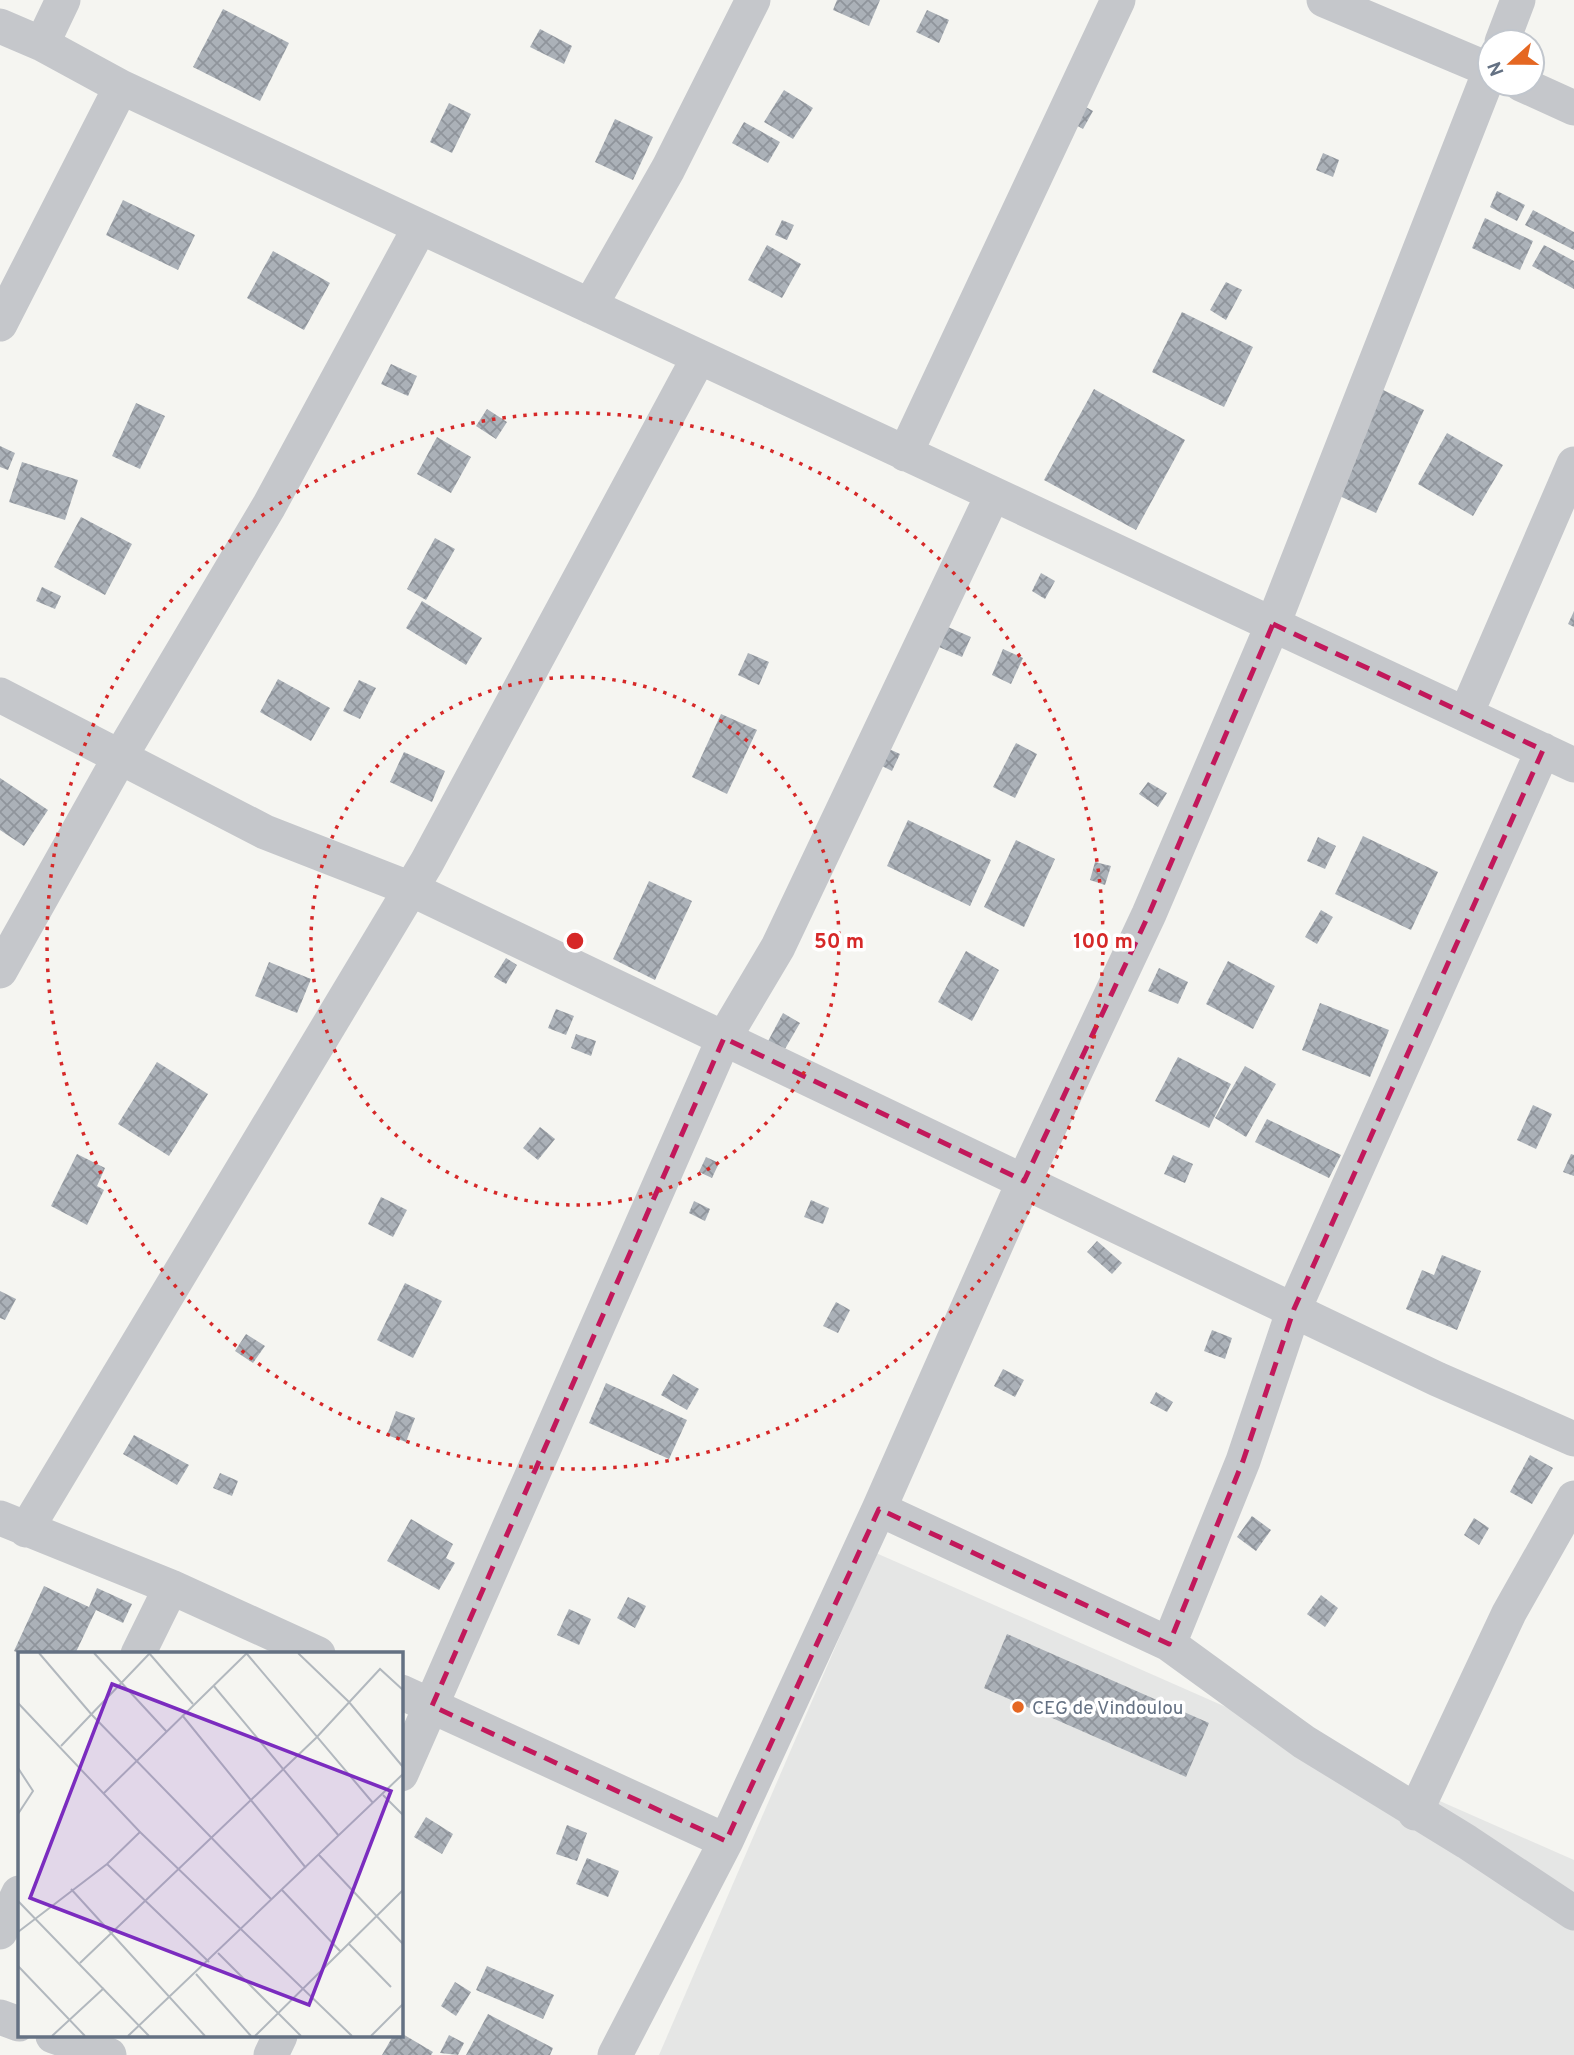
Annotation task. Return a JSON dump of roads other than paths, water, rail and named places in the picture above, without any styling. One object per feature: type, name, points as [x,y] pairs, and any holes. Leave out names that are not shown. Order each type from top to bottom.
[{"type":"street","points":[[42,44],[63,0]]},
{"type":"street","points":[[590,306],[668,169],[753,0]]},
{"type":"street","points":[[905,454],[1118,0]]},
{"type":"street","points":[[1324,0],[1476,64]]},
{"type":"street","points":[[1507,28],[1518,0]]},
{"type":"street","points":[[0,26],[42,44],[121,87],[1574,765]]},
{"type":"street","points":[[0,324],[121,87]]},
{"type":"street","points":[[1546,95],[1574,108]]},
{"type":"street","points":[[615,2055],[726,1841],[879,1509],[1024,1181],[1149,915],[1273,624],[1479,98]]},
{"type":"street","points":[[0,971],[120,757],[269,506],[420,227]]},
{"type":"street","points":[[314,1652],[171,1587],[13,1524],[411,889],[699,357]]},
{"type":"street","points":[[1466,714],[1574,464]]},
{"type":"street","points":[[402,1772],[724,1038],[778,947],[993,494]]},
{"type":"street","points":[[0,695],[265,832],[411,889],[1437,1379],[1574,1439]]},
{"type":"street","points":[[1169,1644],[1243,1461],[1294,1310],[1543,750]]},
{"type":"street","points":[[1415,1813],[1508,1612],[1574,1497]]},
{"type":"street","points":[[879,1509],[1169,1644],[1304,1742],[1415,1813],[1467,1842],[1574,1913]]},
{"type":"street","points":[[139,1652],[171,1587]]},
{"type":"street","points":[[402,1692],[726,1841]]},
{"type":"street","points":[[0,1932],[18,1895]]},
{"type":"street","points":[[0,2017],[18,2024]]},
{"type":"street","points":[[59,2038],[108,2055]]},
{"type":"street","points":[[271,2055],[279,2038]]},
{"type":"place","name":"CEG de Vindoulou","points":[[1018,1707]]}]
